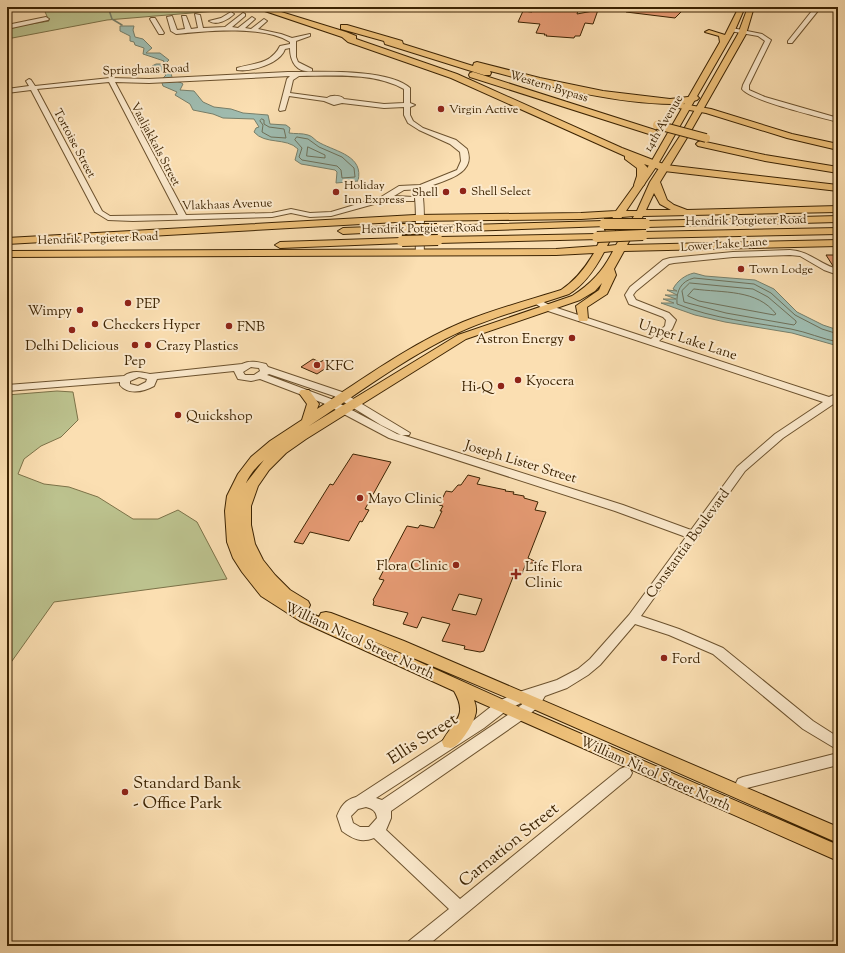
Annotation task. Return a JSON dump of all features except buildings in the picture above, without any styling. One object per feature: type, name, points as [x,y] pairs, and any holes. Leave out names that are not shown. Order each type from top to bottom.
[{"type":"highway","name":"Western Bypass","points":[[256,7],[343,31],[654,128],[765,158],[838,170]]},
{"type":"highway","name":"Western Bypass","points":[[279,7],[343,31]]},
{"type":"highway","points":[[343,31],[546,83],[595,93],[676,102],[694,98]]},
{"type":"highway","points":[[343,31],[351,40],[460,78],[618,150],[664,168],[783,183],[838,188]]},
{"type":"highway","points":[[634,98],[700,109],[790,136],[838,148]]},
{"type":"highway","name":"Western Bypass","points":[[704,141],[838,163]]},
{"type":"highway","points":[[618,150],[642,167],[642,176],[639,185]]},
{"type":"main road","name":"14th Avenue","points":[[601,249],[619,214],[654,164],[694,98],[724,42],[731,32],[742,7]]},
{"type":"main road","name":"14th Avenue","points":[[620,248],[640,214],[655,182],[700,109],[743,33],[751,7]]},
{"type":"main road","points":[[709,32],[722,35],[724,42]]},
{"type":"main road","points":[[655,182],[661,199],[666,204],[680,210],[702,213]]},
{"type":"main road","points":[[581,216],[608,211],[619,206],[632,196]]},
{"type":"main road","points":[[46,239],[392,220],[417,213],[437,218],[581,216],[838,209]]},
{"type":"main road","name":"Hendrik Potgieter Road","points":[[7,241],[402,229],[838,219]]},
{"type":"main road","name":"Hendrik Potgieter Road","points":[[7,254],[438,240],[838,231]]},
{"type":"main road","points":[[51,253],[556,252],[620,248],[838,243]]},
{"type":"main road","name":"William Nicol Street North","points":[[620,248],[610,266],[591,289],[584,294],[543,305],[456,340],[344,404],[308,421],[274,444],[256,460],[244,474],[238,486],[232,511],[234,542],[240,558],[247,569],[266,592],[305,617],[520,714],[838,853]]},
{"type":"main road","points":[[583,319],[581,306],[605,289],[611,275],[610,266],[630,253],[652,248]]},
{"type":"main road","name":"William Nicol Street North","points":[[543,305],[576,285],[591,267],[601,249]]},
{"type":"main road","points":[[556,252],[577,255],[591,267]]},
{"type":"main road","points":[[305,393],[313,404],[308,421]]},
{"type":"main road","name":"William Nicol Street North","points":[[344,404],[285,448],[265,466],[256,478],[244,504],[244,527],[250,551],[257,563],[279,588],[291,598],[311,610],[340,624],[399,645],[532,697],[838,835]]},
{"type":"main road","points":[[450,742],[465,723],[469,710],[466,697],[458,686]]},
{"type":"street","points":[[790,42],[818,7]]},
{"type":"street","points":[[212,21],[223,20],[231,14]]},
{"type":"street","points":[[197,15],[201,30]]},
{"type":"street","points":[[210,15],[214,29]]},
{"type":"street","points":[[226,29],[243,15]]},
{"type":"street","points":[[170,17],[174,31],[178,32],[226,29],[263,32],[285,36],[295,32]]},
{"type":"street","points":[[184,17],[189,31]]},
{"type":"street","points":[[153,18],[161,33]]},
{"type":"street","points":[[7,25],[46,19]]},
{"type":"street","points":[[239,30],[252,19]]},
{"type":"street","points":[[252,31],[264,21]]},
{"type":"street","points":[[157,26],[172,24]]},
{"type":"street","points":[[263,32],[275,24]]},
{"type":"street","points":[[274,34],[286,28]]},
{"type":"street","points":[[731,32],[764,37],[767,39],[745,89],[754,95],[838,120]]},
{"type":"street","points":[[194,71],[258,67],[280,54],[282,46],[308,35]]},
{"type":"street","points":[[282,110],[286,94],[287,72],[293,60],[292,43],[285,36]]},
{"type":"street","points":[[287,72],[300,70],[293,60]]},
{"type":"street","name":"Springhaas Road","points":[[7,91],[31,84],[111,80],[153,81],[260,75],[300,70]]},
{"type":"street","name":"Vlakhaas Avenue","points":[[300,70],[382,78],[398,82],[407,88],[409,107]]},
{"type":"street","name":"Vlakhaas Avenue","points":[[102,214],[112,218],[272,215],[291,211],[310,215],[343,212],[384,200],[398,190],[410,187],[424,188],[460,171],[465,163],[466,156],[464,151],[453,142],[421,129],[413,124],[408,118],[412,88],[409,84],[386,76],[300,70]]},
{"type":"street","name":"Vaaljakkals Street","points":[[111,80],[182,217]]},
{"type":"street","name":"Tortoise Street","points":[[31,84],[99,212],[102,214]]},
{"type":"street","points":[[286,94],[328,100],[328,102],[334,103],[342,101],[409,107]]},
{"type":"street","points":[[417,213],[418,198],[424,188]]},
{"type":"street","points":[[420,253],[417,213],[413,194],[424,188]]},
{"type":"street","points":[[384,200],[394,198],[417,213]]},
{"type":"street","name":"Lower Lake Lane","points":[[652,342],[669,327],[671,320],[666,315],[632,302],[629,296],[633,289],[666,262],[721,254],[792,252],[806,255],[826,269],[838,272]]},
{"type":"street","name":"Upper Lake Lane","points":[[543,305],[652,342],[834,398]]},
{"type":"street","points":[[7,388],[42,385],[127,383],[139,388],[150,380],[241,371],[255,364],[263,366],[262,373]]},
{"type":"street","points":[[241,371],[247,378],[262,373],[338,394],[344,404]]},
{"type":"street","points":[[262,373],[305,393],[344,404]]},
{"type":"street","points":[[127,383],[130,376],[139,374],[150,380]]},
{"type":"street","name":"Constantia Boulevard","points":[[502,706],[532,697],[562,684],[583,672],[595,662],[633,618],[741,469],[779,436],[834,398]]},
{"type":"street","name":"Joseph Lister Street","points":[[344,404],[383,432],[408,442],[554,486],[694,533]]},
{"type":"street","points":[[633,618],[687,637],[718,651],[808,725],[838,744]]},
{"type":"street","name":"Constantia Boulevard","points":[[520,714],[532,697]]},
{"type":"street","name":"Ellis Street","points":[[377,831],[364,835],[357,834],[347,827],[344,821],[346,811],[355,803],[361,801],[479,724],[502,706]]},
{"type":"street","points":[[383,810],[390,803],[520,714]]},
{"type":"street","points":[[743,782],[838,759]]},
{"type":"street","name":"Carnation Street","points":[[415,946],[459,908],[625,773]]},
{"type":"street","points":[[361,801],[376,803],[383,810],[384,821],[382,826],[377,831],[459,908]]},
{"type":"green space","points":[[43,7],[220,7],[228,10],[107,20],[7,39],[7,28],[49,21]]},
{"type":"green space","points":[[57,391],[73,392],[78,420],[61,437],[41,446],[24,459],[18,474],[44,484],[69,487],[98,497],[133,519],[158,519],[178,510],[197,522],[227,579],[54,602],[7,668],[7,395]]},
{"type":"water","points":[[120,26],[134,26],[133,30],[135,37],[143,39],[152,48],[146,53],[160,53],[169,60],[167,62],[173,79],[183,84],[180,90],[194,91],[203,102],[214,107],[231,109],[243,113],[268,115],[270,124],[286,125],[290,128],[289,133],[310,136],[318,142],[341,152],[353,160],[359,173],[358,181],[336,183],[337,172],[335,170],[301,164],[295,160],[298,149],[293,145],[264,138],[254,132],[256,128],[259,127],[254,119],[223,118],[213,114],[193,110],[190,104],[175,95],[177,92],[163,86],[161,80],[166,75],[152,66],[162,64],[164,61],[143,54],[144,48],[135,45],[134,42],[130,41],[130,36],[120,31]]},
{"type":"water","points":[[694,273],[705,276],[755,280],[774,289],[797,312],[823,325],[838,330],[838,346],[792,333],[725,322],[695,315],[661,303],[674,303],[663,299],[676,299],[665,295],[677,295],[667,290],[677,291],[673,289],[677,283],[684,277]]},
{"type":"waterway","points":[[108,7],[112,19],[122,25]]},
{"type":"place","name":"Virgin Active","points":[[441,109]]},
{"type":"place","name":"Shell Select","points":[[463,191]]},
{"type":"place","name":"Holiday Inn Express","points":[[336,192]]},
{"type":"place","name":"Shell","points":[[446,192]]},
{"type":"place","name":"Town Lodge","points":[[741,269]]},
{"type":"place","name":"PEP","points":[[128,303]]},
{"type":"place","name":"Wimpy","points":[[80,310]]},
{"type":"place","name":"Checkers Hyper","points":[[95,324]]},
{"type":"place","name":"FNB","points":[[229,326]]},
{"type":"place","name":"Delhi Delicious","points":[[72,330]]},
{"type":"place","name":"Astron Energy","points":[[572,338]]},
{"type":"place","name":"Pep","points":[[135,345]]},
{"type":"place","name":"Crazy Plastics","points":[[148,345]]},
{"type":"place","name":"KFC","points":[[317,365]]},
{"type":"place","name":"Kyocera","points":[[518,380]]},
{"type":"place","name":"Hi-Q","points":[[501,386]]},
{"type":"place","name":"Quickshop","points":[[178,415]]},
{"type":"place","name":"Mayo Clinic","points":[[360,498]]},
{"type":"place","name":"Flora Clinic","points":[[456,565]]},
{"type":"place","name":"Life Flora Clinic","points":[[516,574]]},
{"type":"place","name":"Ford","points":[[664,658]]},
{"type":"place","name":"Standard Bank - Office Park","points":[[125,792]]}]
